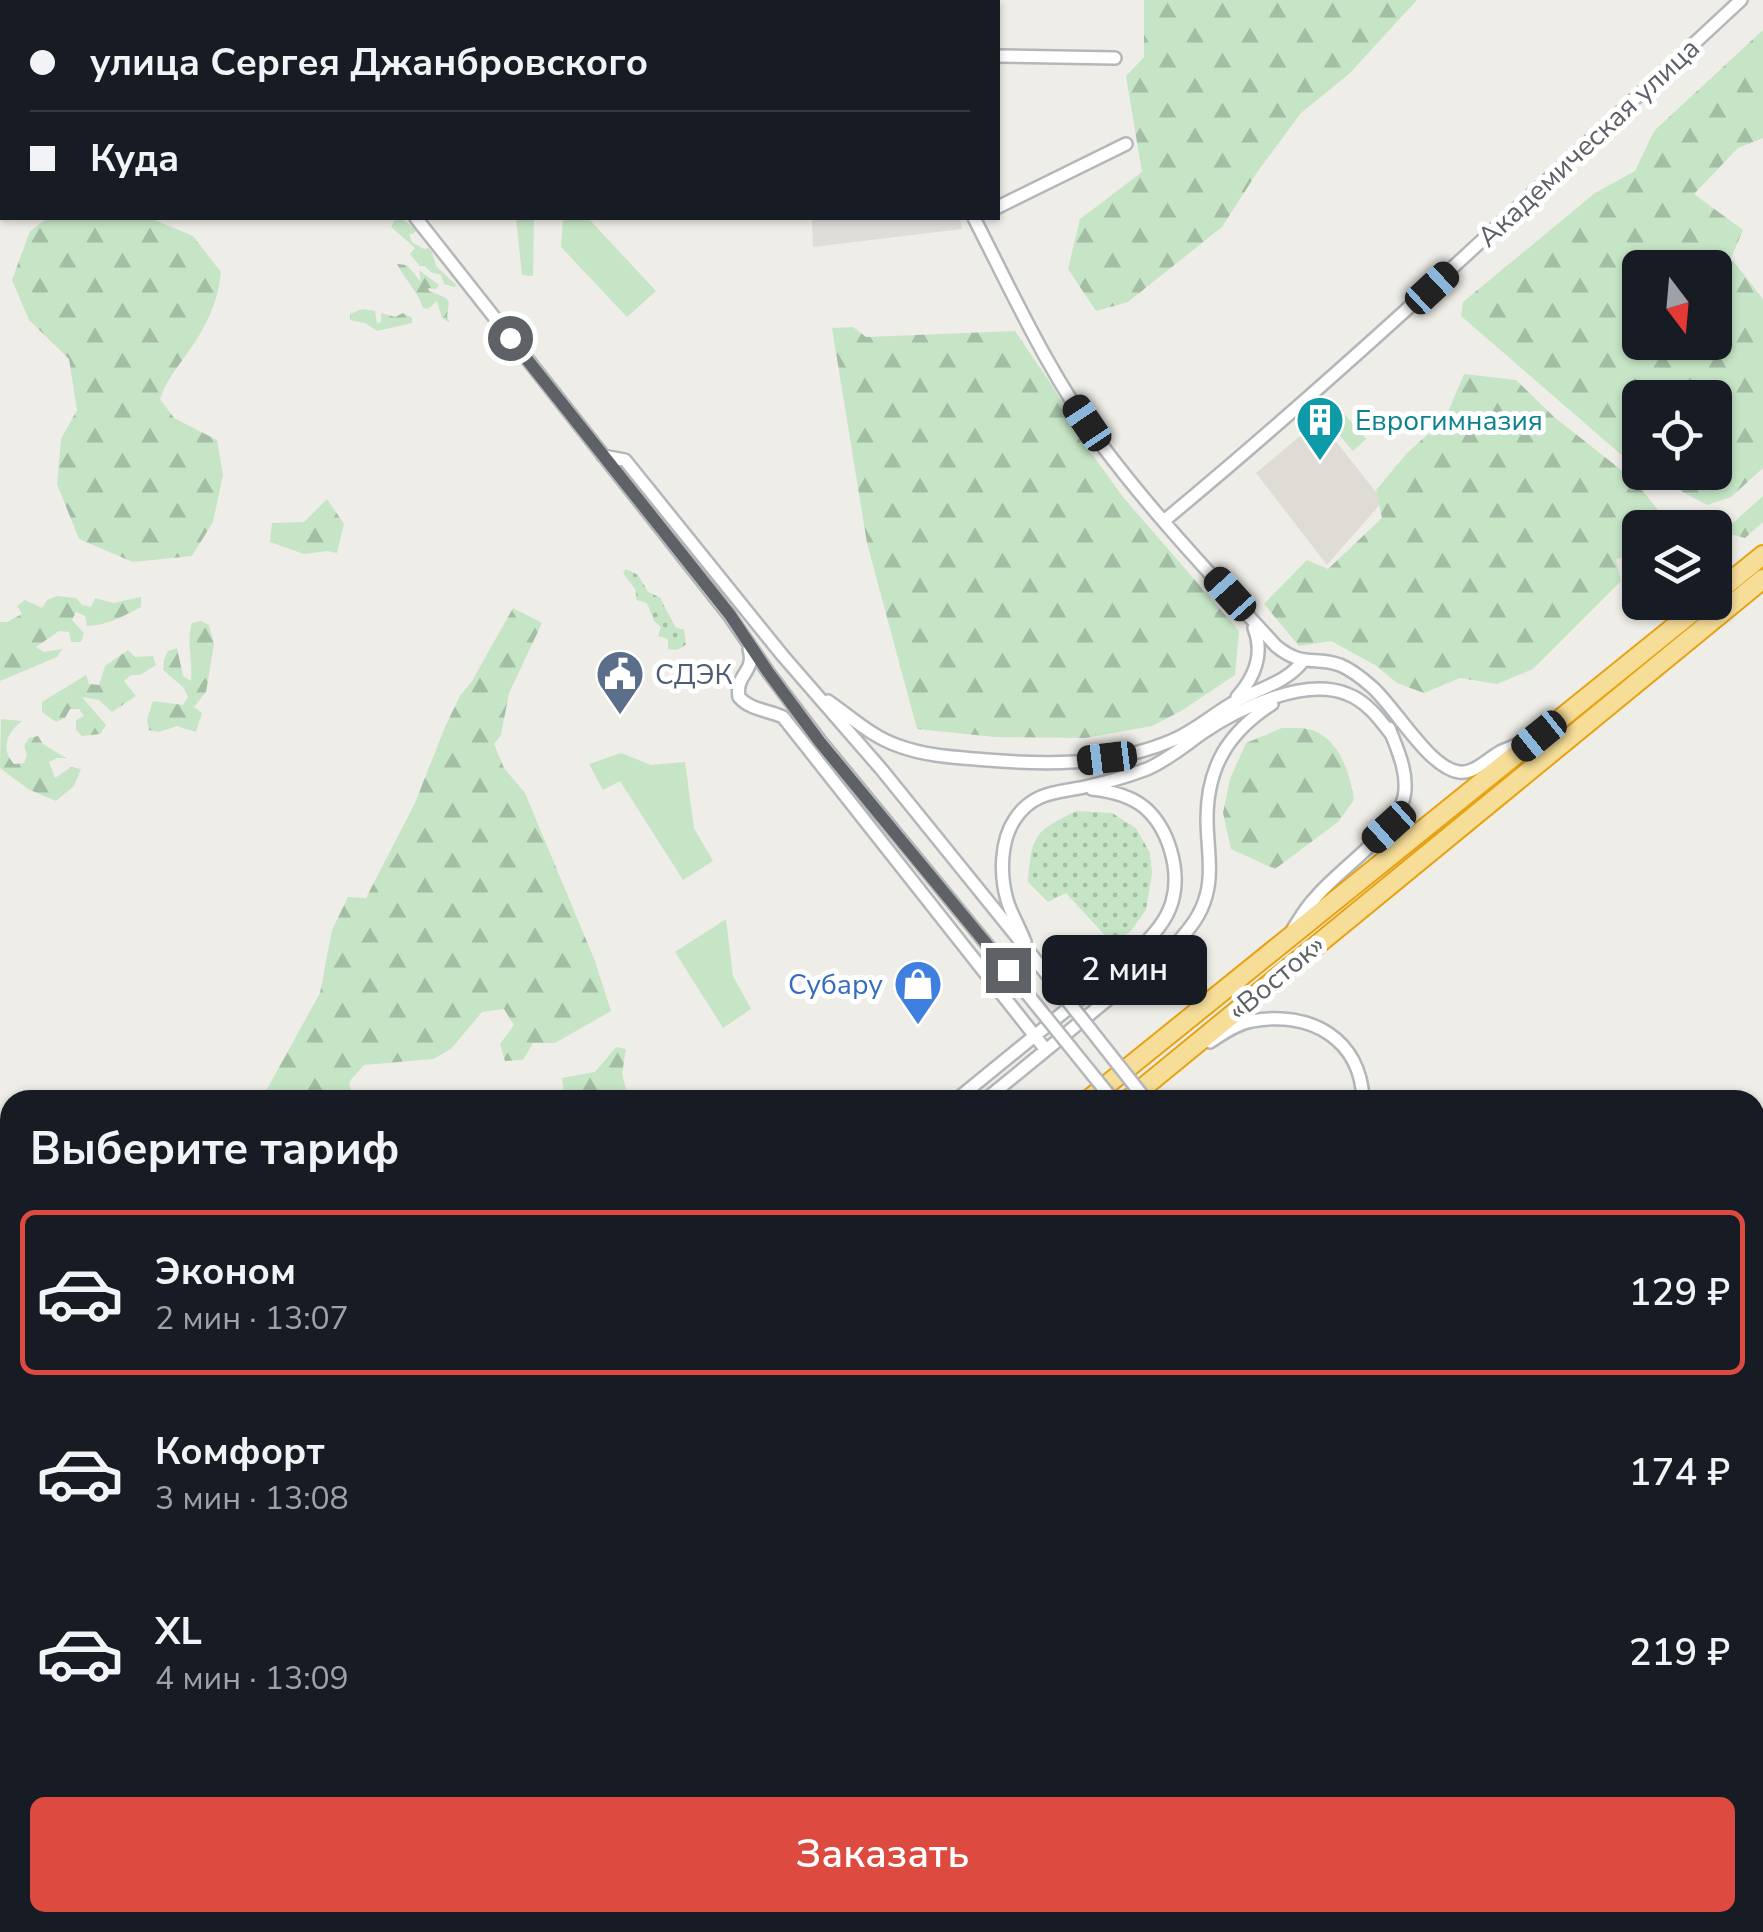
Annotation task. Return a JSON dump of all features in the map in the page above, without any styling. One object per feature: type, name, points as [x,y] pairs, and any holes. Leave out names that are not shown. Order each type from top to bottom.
[{"type":"highway","points":[[1732,580],[1763,555]]},
{"type":"highway","name":"«Восток»","points":[[1140,1090],[1763,579]]},
{"type":"highway","name":"«Восток»","points":[[1100,1090],[1683,620]]},
{"type":"street","name":"Академическая улица","points":[[1165,520],[1300,407],[1421,298],[1741,0]]},
{"type":"street","points":[[1000,56],[1114,58]]},
{"type":"street","points":[[1000,206],[1126,144]]},
{"type":"street","points":[[418,220],[730,615],[820,742],[1105,1090]]},
{"type":"street","points":[[975,220],[1017,304],[1100,443],[1276,646],[1303,662],[1339,665],[1376,691],[1425,749],[1440,764],[1457,772],[1472,770],[1501,751],[1539,736]]},
{"type":"street","points":[[603,456],[625,460],[882,770],[1138,1090]]},
{"type":"street","points":[[1204,732],[1244,689],[1255,670],[1259,640],[1251,619]]},
{"type":"street","points":[[746,640],[751,657],[749,670]]},
{"type":"street","points":[[812,690],[872,734],[898,746],[1004,762],[1076,762],[1169,742],[1197,729],[1229,705],[1295,672],[1303,662]]},
{"type":"street","points":[[768,672],[757,667],[742,674],[738,689],[744,703],[783,717],[1046,1050]]},
{"type":"street","points":[[1030,954],[1008,902],[1003,858],[1006,836],[1016,817],[1034,800],[1054,791],[1082,788],[1149,768],[1241,712],[1302,690],[1344,692],[1380,718],[1391,734]]},
{"type":"street","points":[[1286,939],[1314,898],[1389,827],[1399,812],[1405,794],[1404,772],[1376,691]]},
{"type":"street","points":[[997,1090],[1178,942],[1197,919],[1207,894],[1210,782],[1219,758],[1249,720],[1286,695]]},
{"type":"street","points":[[968,1090],[1135,954],[1156,932],[1172,901],[1174,862],[1158,824],[1144,807],[1123,795],[1082,788]]},
{"type":"street","points":[[1172,1063],[1249,1021],[1306,1022],[1338,1039],[1352,1056],[1362,1090]]},
{"type":"shaded area","points":[[812,220],[960,220],[962,229],[813,247]]},
{"type":"shaded area","points":[[1319,420],[1383,501],[1327,565],[1256,473]]},
{"type":"green space","points":[[1144,0],[1417,0],[1349,74],[1301,113],[1222,227],[1128,302],[1096,311],[1068,269],[1080,219],[1142,172],[1126,76],[1144,57]]},
{"type":"green space","points":[[1763,30],[1763,138],[1738,148],[1694,194],[1743,230],[1732,256],[1732,250],[1622,250],[1622,360],[1732,360],[1732,259],[1763,299],[1763,468],[1731,497],[1707,505],[1679,490],[1732,490],[1732,380],[1622,380],[1622,455],[1461,316],[1463,302],[1595,193],[1635,171],[1654,131]]},
{"type":"green space","points":[[45,220],[155,220],[193,236],[221,272],[206,323],[160,399],[174,418],[217,440],[223,475],[213,522],[192,556],[133,562],[79,539],[57,484],[61,439],[77,410],[69,359],[29,320],[12,280],[30,231]]},
{"type":"green space","points":[[395,220],[404,220],[417,230],[409,234],[412,242],[428,248],[436,266],[457,286],[444,284],[441,275],[420,266],[410,254],[415,248],[391,227]]},
{"type":"green space","points":[[516,220],[534,220],[533,276],[522,275]]},
{"type":"green space","points":[[563,220],[590,220],[656,291],[627,317],[561,247]]},
{"type":"green space","points":[[397,264],[407,265],[421,282],[419,270],[439,285],[436,289],[428,288],[449,302],[450,323],[442,318],[437,301],[428,309],[423,308]]},
{"type":"green space","points":[[362,309],[375,311],[377,324],[381,322],[381,313],[395,317],[403,313],[412,318],[412,323],[377,331],[350,320],[350,314]]},
{"type":"green space","points":[[853,327],[866,337],[1015,331],[1123,497],[1239,631],[1235,675],[1152,726],[1085,738],[995,737],[917,729],[867,543],[832,328]]},
{"type":"green space","points":[[1464,374],[1516,380],[1554,417],[1622,471],[1622,490],[1642,490],[1658,510],[1622,510],[1622,558],[1616,559],[1621,581],[1533,669],[1497,684],[1460,678],[1424,693],[1397,683],[1375,665],[1331,641],[1299,646],[1264,604],[1307,560],[1328,569],[1382,518],[1376,490],[1407,453],[1445,419]]},
{"type":"green space","points":[[1340,409],[1366,439],[1353,451],[1327,421]]},
{"type":"green space","points":[[1763,496],[1763,522],[1745,538],[1732,534],[1732,524]]},
{"type":"green space","points":[[327,499],[344,524],[337,553],[304,554],[270,542],[272,523],[304,522]]},
{"type":"green space","points":[[626,569],[638,575],[648,592],[661,598],[675,627],[684,630],[686,644],[676,650],[668,649],[668,639],[658,636],[661,627],[654,621],[647,603],[637,600],[635,589],[623,573]]},
{"type":"green space","points":[[57,596],[76,598],[91,607],[95,598],[113,603],[141,597],[141,607],[94,626],[87,626],[85,616],[76,612],[72,620],[84,633],[81,642],[71,642],[69,632],[59,631],[36,647],[44,652],[62,649],[57,657],[0,681],[0,622],[22,614],[17,606],[25,600],[42,608],[47,600]]},
{"type":"green space","points":[[513,608],[542,623],[509,693],[501,735],[494,744],[504,768],[525,793],[595,961],[611,1011],[555,1043],[533,1043],[523,1060],[505,1061],[500,1044],[514,1025],[504,1009],[482,1012],[451,1049],[433,1059],[364,1065],[349,1082],[351,1090],[267,1090],[320,993],[332,930],[348,897],[366,898],[415,803],[460,696]]},
{"type":"green space","points":[[201,621],[209,625],[214,644],[206,692],[194,707],[202,713],[196,732],[177,726],[159,732],[149,730],[147,720],[153,701],[183,705],[188,697],[184,688],[163,670],[164,660],[168,651],[177,648],[183,676],[191,681],[190,630],[192,623]]},
{"type":"green space","points":[[128,650],[135,657],[153,656],[156,665],[124,681],[136,696],[112,712],[99,700],[82,697],[106,725],[100,734],[82,736],[76,730],[76,720],[84,716],[79,709],[70,709],[65,718],[56,722],[42,712],[42,702],[86,675],[89,684],[99,685],[105,666]]},
{"type":"green space","points":[[1,719],[22,721],[7,741],[7,752],[14,764],[24,763],[24,746],[29,738],[38,736],[43,744],[66,758],[49,762],[55,778],[71,767],[81,769],[74,786],[56,801],[28,789],[0,768]]},
{"type":"green space","points":[[1282,728],[1311,730],[1332,743],[1347,770],[1354,800],[1338,822],[1275,869],[1231,849],[1223,813],[1230,779],[1246,743]]},
{"type":"green space","points":[[621,753],[651,765],[685,762],[694,828],[713,861],[683,880],[620,781],[603,790],[589,764]]},
{"type":"green space","points":[[1076,811],[1112,813],[1136,828],[1150,853],[1152,873],[1146,910],[1130,932],[1112,943],[1066,893],[1048,902],[1028,882],[1031,854],[1038,836]]},
{"type":"green space","points":[[726,919],[733,976],[751,1009],[723,1028],[675,952]]},
{"type":"green space","points":[[616,1047],[626,1049],[622,1074],[626,1090],[564,1090],[562,1078],[595,1072]]},
{"type":"place","name":"Еврогимназия","points":[[1320,462]]},
{"type":"place","name":"СДЭК","points":[[620,716]]},
{"type":"place","name":"Субару","points":[[918,1026]]},
{"type":"route","points":[[510,338],[730,615],[820,742],[1008,970]]}]
